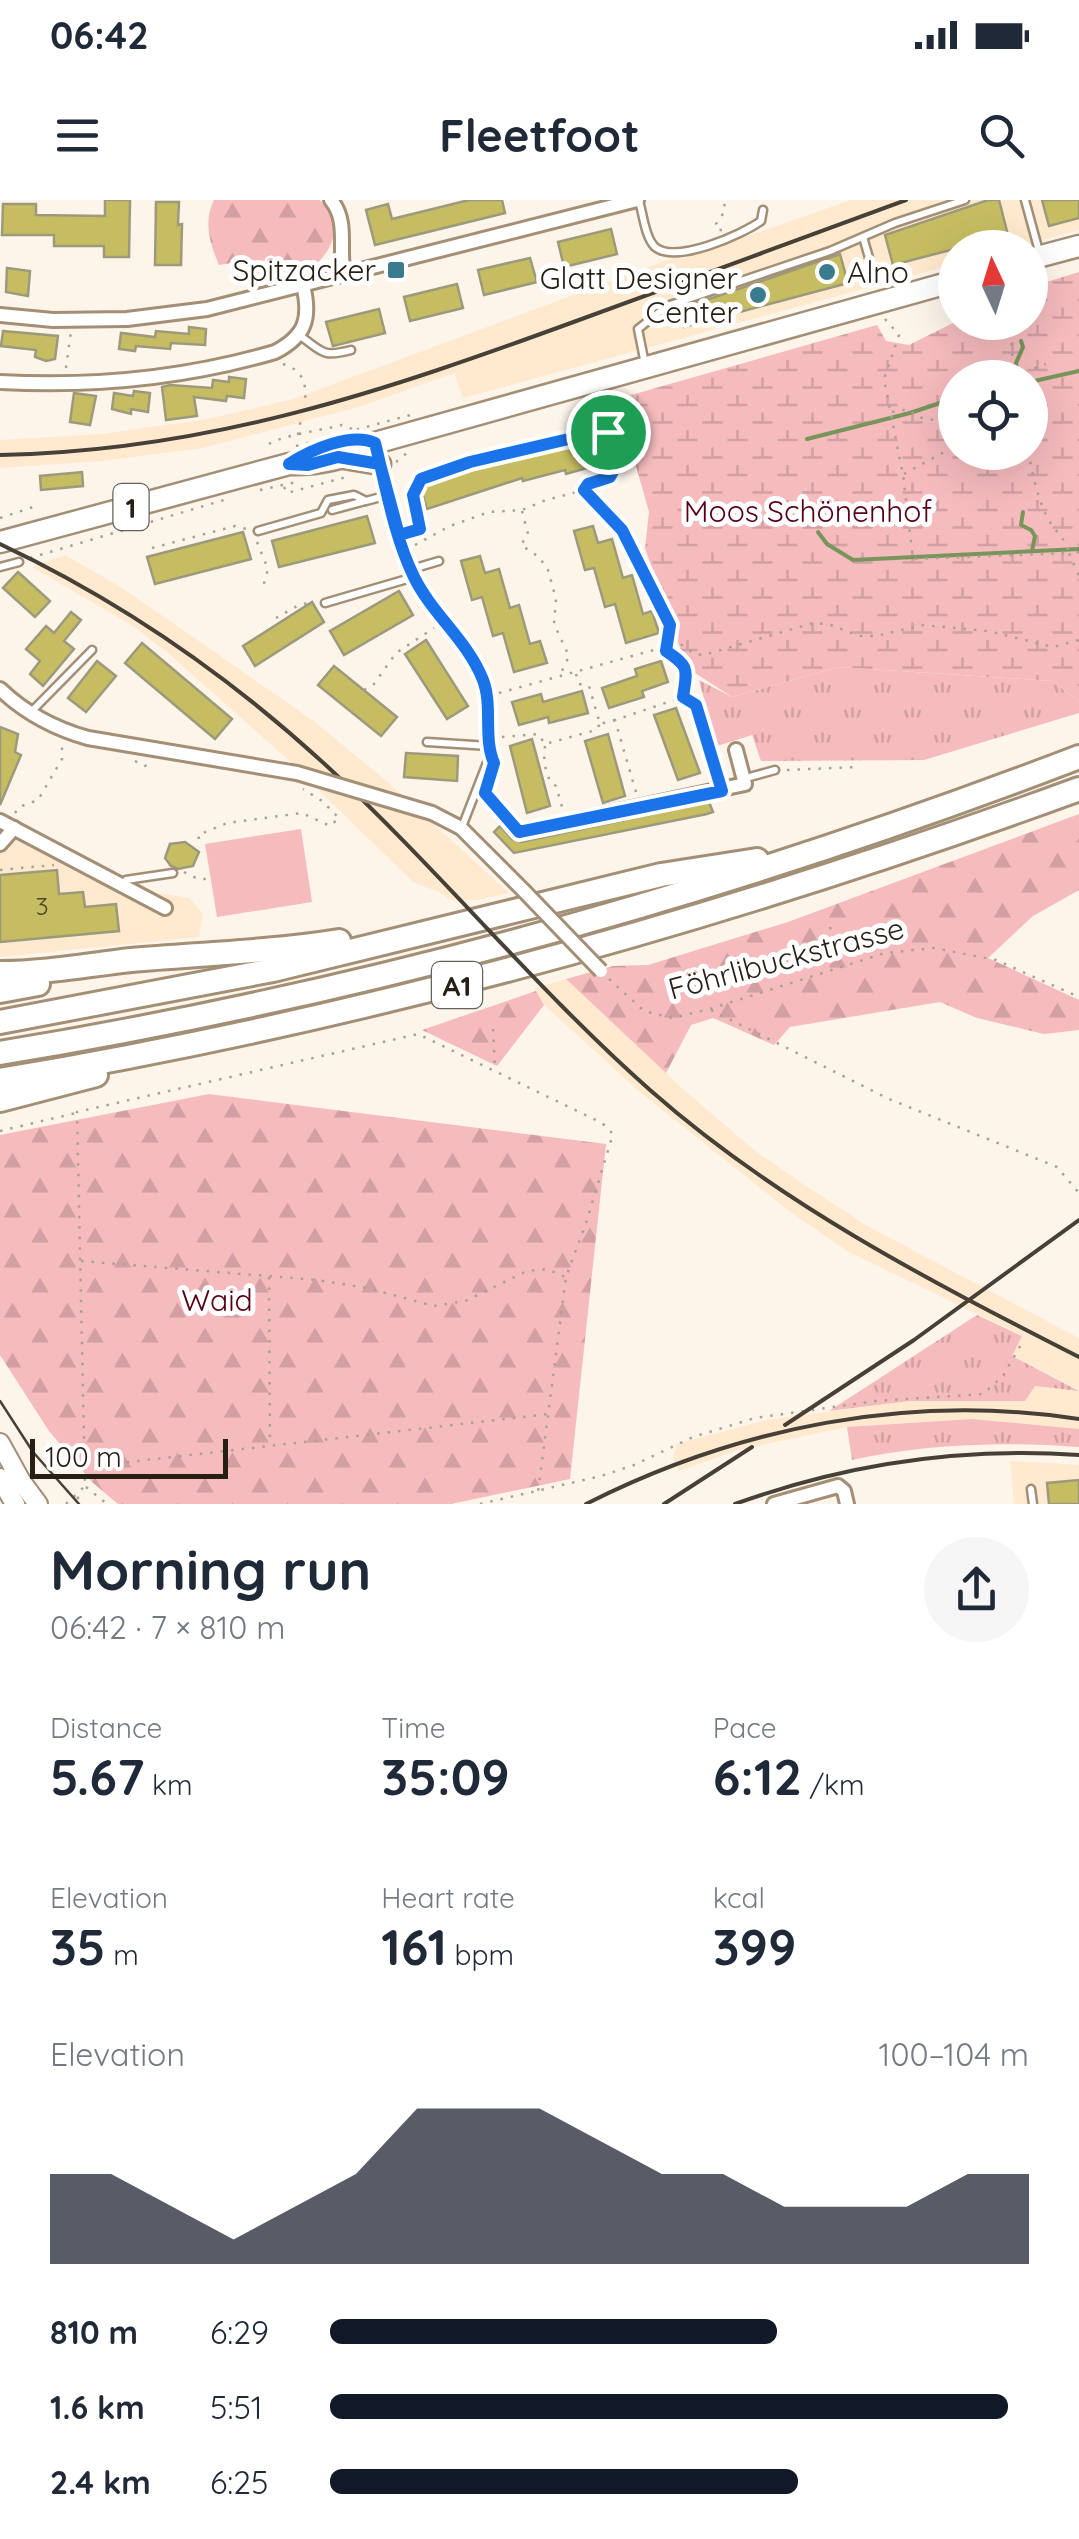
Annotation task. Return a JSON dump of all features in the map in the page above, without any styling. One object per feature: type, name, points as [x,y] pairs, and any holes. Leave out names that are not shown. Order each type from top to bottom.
[{"type":"highway","name":"A1","points":[[0,1053],[195,1018],[414,969],[634,909],[736,879],[1079,757]]},
{"type":"highway","name":"A1","points":[[0,1080],[200,1044],[388,1002],[625,940],[862,866],[1079,789]]},
{"type":"highway","points":[[0,1022],[342,955],[415,933],[661,875],[810,852]]},
{"type":"highway","points":[[0,974],[42,973],[130,960],[276,951],[415,933]]},
{"type":"highway","points":[[0,991],[128,970],[174,958]]},
{"type":"highway","points":[[0,1100],[200,1044]]},
{"type":"main road","points":[[1048,254],[1079,246]]},
{"type":"main road","name":"1","points":[[0,542],[289,464],[308,465],[338,457],[375,443],[938,286]]},
{"type":"main road","name":"1","points":[[289,464],[305,453],[363,438],[375,443]]},
{"type":"main road","points":[[338,457],[381,467]]},
{"type":"main road","points":[[0,1443],[38,1504]]},
{"type":"main road","points":[[0,1478],[15,1504]]},
{"type":"street","points":[[331,200],[342,219],[344,274]]},
{"type":"street","points":[[0,315],[53,320],[126,319],[207,309],[638,200]]},
{"type":"street","points":[[0,382],[124,382],[256,358],[287,346],[298,334],[308,317],[304,285]]},
{"type":"street","points":[[375,443],[412,573],[443,622],[475,662],[488,696],[494,763],[485,793],[519,832],[745,784],[736,750]]},
{"type":"street","points":[[0,690],[30,713],[64,731],[108,742],[297,773],[432,812],[461,828],[600,971]]},
{"type":"street","points":[[0,821],[165,908]]},
{"type":"street","points":[[0,844],[14,828]]},
{"type":"street","points":[[774,1504],[838,1486],[844,1490],[847,1504]]},
{"type":"lane","points":[[638,200],[650,240],[657,249],[669,252],[692,249],[740,233],[760,221],[764,210]]},
{"type":"lane","points":[[646,366],[638,330],[667,306],[965,200]]},
{"type":"lane","points":[[1025,200],[1030,230]]},
{"type":"lane","points":[[864,237],[872,268]]},
{"type":"lane","points":[[298,334],[320,353],[351,350]]},
{"type":"lane","points":[[255,532],[322,513],[328,500],[354,495],[366,501]]},
{"type":"lane","points":[[332,510],[388,496]]},
{"type":"lane","points":[[0,567],[19,562]]},
{"type":"lane","points":[[325,603],[439,562]]},
{"type":"lane","points":[[30,713],[92,650]]},
{"type":"lane","points":[[427,742],[490,746],[461,828]]},
{"type":"lane","points":[[744,779],[775,770]]},
{"type":"lane","points":[[124,884],[126,880],[173,874]]},
{"type":"lane","points":[[1032,1489],[1033,1504]]},
{"type":"path","points":[[724,200],[725,212],[716,227],[720,230],[733,226],[740,233]]},
{"type":"path","points":[[870,305],[899,332],[885,374],[912,557],[1079,552]]},
{"type":"path","points":[[66,384],[71,330]]},
{"type":"path","points":[[256,358],[260,365],[278,362],[296,369]]},
{"type":"path","points":[[295,358],[296,369],[304,380],[304,399]]},
{"type":"path","points":[[891,416],[912,412],[938,422]]},
{"type":"path","points":[[297,437],[302,419]]},
{"type":"path","points":[[269,444],[278,438],[297,437],[342,424],[353,430]]},
{"type":"path","points":[[404,552],[450,526],[489,512],[522,510],[584,490],[588,484],[610,477],[616,466],[608,432],[484,459],[421,479],[413,495],[424,540]]},
{"type":"path","points":[[902,475],[938,455]]},
{"type":"path","points":[[284,486],[286,493],[381,467]]},
{"type":"path","points":[[1032,470],[1041,504],[1079,576]]},
{"type":"path","points":[[255,491],[314,478]]},
{"type":"path","points":[[584,490],[622,530],[670,625],[664,646]]},
{"type":"path","points":[[19,562],[237,496]]},
{"type":"path","points":[[0,518],[39,504]]},
{"type":"path","points":[[522,510],[528,534],[521,545],[539,557],[554,587],[554,624],[568,654],[560,677]]},
{"type":"path","points":[[152,548],[235,526],[255,532]]},
{"type":"path","points":[[399,535],[420,529]]},
{"type":"path","points":[[262,554],[268,569],[263,586]]},
{"type":"path","points":[[276,618],[297,606],[314,601],[325,603]]},
{"type":"path","points":[[364,690],[374,684],[396,653],[443,622]]},
{"type":"path","points":[[488,696],[664,646],[681,643],[694,654],[704,655],[821,623],[860,636],[922,625],[988,631],[1054,647],[1079,640]]},
{"type":"path","points":[[664,646],[687,669],[683,697]]},
{"type":"path","points":[[575,672],[578,684],[589,686],[600,724]]},
{"type":"path","points":[[545,744],[596,730],[600,724],[683,697]]},
{"type":"path","points":[[683,697],[696,705],[722,791]]},
{"type":"path","points":[[615,720],[636,793]]},
{"type":"path","points":[[490,746],[517,734],[538,734],[545,744],[544,762],[550,782],[556,786],[566,822]]},
{"type":"path","points":[[15,812],[38,800],[65,753],[61,739],[68,740]]},
{"type":"path","points":[[132,758],[145,766],[158,758]]},
{"type":"path","points":[[775,770],[858,767]]},
{"type":"path","points":[[198,839],[198,835],[215,826],[302,813],[330,826],[336,822],[339,818],[334,811],[302,789]]},
{"type":"path","points":[[0,870],[60,864],[65,855]]},
{"type":"path","points":[[173,874],[188,872],[198,879],[211,879]]},
{"type":"path","points":[[830,926],[841,965]]},
{"type":"path","name":"Föhrlibuckstrasse","points":[[600,971],[630,1002],[658,1017],[672,1018],[710,1010],[841,965],[901,950],[951,950],[996,960],[1079,997]]},
{"type":"path","points":[[710,1010],[889,1099],[1057,1166],[1079,1194]]},
{"type":"path","points":[[493,1029],[494,1069]]},
{"type":"path","points":[[0,1132],[418,1034],[602,1123],[613,1134],[566,1278],[538,1492]]},
{"type":"path","points":[[66,1504],[85,1486],[77,1112]]},
{"type":"path","points":[[80,1261],[348,1284],[434,1306],[465,1302],[528,1271],[547,1269],[566,1278]]},
{"type":"path","points":[[268,1277],[270,1444]]},
{"type":"path","points":[[480,1504],[617,1471],[693,1437],[755,1418],[876,1402],[983,1394],[1003,1376],[1022,1341]]},
{"type":"path","points":[[84,1467],[548,1414]]},
{"type":"path","points":[[85,1486],[107,1504]]},
{"type":"path","points":[[76,1496],[84,1504]]},
{"type":"shaded area","points":[[851,200],[1079,200],[1079,230],[1048,238],[1048,230],[938,230],[938,269],[463,398],[454,373],[362,406],[203,448],[103,461],[0,468],[0,440],[101,434],[208,419],[293,399],[678,256],[681,259]]},
{"type":"shaded area","points":[[65,555],[121,587],[315,722],[390,784],[509,893],[478,900],[450,900],[413,882],[285,757],[168,653],[133,626],[32,567]]},
{"type":"shaded area","points":[[0,813],[157,893],[189,898],[203,914],[199,937],[0,957]]},
{"type":"shaded area","points":[[566,979],[754,1150],[869,1227],[1079,1338],[1079,1390],[1011,1355],[1021,1335],[849,1252],[793,1214],[640,1092],[544,1005],[535,988]]},
{"type":"shaded area","points":[[1035,1386],[1079,1391],[1079,1429],[972,1419],[847,1427],[739,1450],[679,1471],[673,1457],[677,1444],[766,1420],[910,1401],[1024,1400]]},
{"type":"shaded area","points":[[1010,1461],[1079,1465],[1079,1504],[1014,1504]]},
{"type":"green space","points":[[214,200],[320,200],[333,221],[331,244],[307,270],[249,288],[243,261],[219,265],[208,225]]},
{"type":"green space","name":"Moos Schönenhof","points":[[1079,272],[1079,702],[1053,681],[838,667],[732,697],[689,669],[645,548],[649,512],[617,399],[877,325],[886,341],[909,345],[938,330],[938,340],[1048,340],[1048,281]]},
{"type":"green space","points":[[838,667],[1053,681],[1079,702],[1079,713],[924,760],[761,761],[752,735],[717,746],[699,680],[732,697]]},
{"type":"green space","points":[[1079,814],[1079,890],[1033,916],[988,958],[1079,1000],[1079,1030],[1044,1034],[977,1018],[940,1002],[790,1027],[774,1045],[713,1018],[691,1025],[666,1073],[566,979],[613,966],[648,965],[788,922]]},
{"type":"green space","points":[[301,829],[312,902],[217,917],[205,844]]},
{"type":"green space","points":[[536,991],[544,1005],[497,1066],[422,1030]]},
{"type":"green space","name":"Waid","points":[[209,1094],[606,1144],[570,1479],[451,1504],[118,1504],[92,1482],[49,1431],[0,1355],[0,1135]]},
{"type":"green space","points":[[977,1315],[1022,1336],[1012,1356],[1079,1391],[1035,1386],[1025,1401],[910,1401],[829,1411]]},
{"type":"green space","points":[[972,1419],[1079,1429],[1079,1447],[965,1445],[852,1460],[847,1427]]},
{"type":"building","points":[[105,200],[130,200],[129,257],[104,257],[104,246],[54,246],[54,235],[2,235],[3,204],[36,204],[36,215],[105,216]]},
{"type":"building","points":[[469,200],[502,200],[505,213],[375,245],[366,210],[388,204],[392,219]]},
{"type":"building","points":[[988,200],[999,200],[1007,230],[938,230],[938,253],[893,265],[885,235]]},
{"type":"building","points":[[1042,200],[1079,200],[1079,218],[1049,226]]},
{"type":"building","points":[[156,202],[179,202],[181,265],[155,265]]},
{"type":"building","points":[[611,229],[617,254],[564,267],[558,242]]},
{"type":"building","name":"Glatt Designer Center","points":[[840,254],[848,283],[684,327],[680,309]]},
{"type":"building","points":[[530,258],[537,282],[484,295],[478,270]]},
{"type":"building","points":[[7,268],[30,271],[28,296],[6,292]]},
{"type":"building","points":[[457,284],[463,308],[410,321],[404,297]]},
{"type":"building","points":[[379,309],[385,333],[333,346],[326,322]]},
{"type":"building","points":[[189,327],[206,329],[205,345],[171,343],[170,349],[119,349],[121,333],[155,337],[156,331],[189,334]]},
{"type":"building","points":[[3,331],[58,336],[55,359],[35,357],[36,350],[1,346]]},
{"type":"building","points":[[229,377],[246,379],[244,398],[227,396],[226,401],[194,397],[197,416],[166,420],[162,387],[212,388],[213,380],[229,382]]},
{"type":"building","points":[[134,391],[150,393],[148,412],[131,409],[131,414],[112,409],[114,393],[133,396]]},
{"type":"building","points":[[74,393],[96,396],[90,425],[70,422]]},
{"type":"building","points":[[598,437],[605,463],[566,474],[565,470],[523,481],[522,478],[427,509],[419,483],[499,457]]},
{"type":"building","points":[[82,472],[83,486],[41,490],[40,476]]},
{"type":"building","points":[[367,516],[375,543],[279,567],[272,541]]},
{"type":"building","points":[[593,526],[598,543],[612,539],[623,578],[632,575],[643,614],[652,611],[659,633],[626,643],[615,604],[605,607],[594,568],[585,570],[574,531]]},
{"type":"building","points":[[243,532],[251,559],[155,584],[147,557]]},
{"type":"building","points":[[480,556],[485,573],[499,569],[510,608],[519,605],[530,644],[540,641],[547,663],[514,672],[503,633],[493,636],[482,597],[472,600],[461,561]]},
{"type":"building","points":[[18,572],[50,601],[35,617],[3,588]]},
{"type":"building","points":[[399,591],[413,615],[344,655],[330,631]]},
{"type":"building","points":[[312,602],[324,622],[255,666],[243,646]]},
{"type":"building","points":[[71,612],[81,620],[64,641],[74,649],[43,686],[30,674],[40,661],[26,649],[46,626],[54,633]]},
{"type":"building","points":[[426,640],[468,706],[447,719],[405,654]]},
{"type":"building","points":[[142,643],[232,719],[215,739],[125,663]]},
{"type":"building","points":[[97,661],[116,676],[86,712],[68,698]]},
{"type":"building","points":[[661,661],[668,682],[642,691],[644,697],[609,708],[602,688],[637,676],[635,669]]},
{"type":"building","points":[[334,666],[397,717],[381,736],[318,685]]},
{"type":"building","points":[[582,691],[588,713],[549,723],[548,717],[519,725],[512,702],[541,694],[543,702]]},
{"type":"building","points":[[676,708],[700,773],[678,780],[654,715]]},
{"type":"building","points":[[0,727],[18,734],[15,752],[21,755],[0,805]]},
{"type":"building","points":[[608,734],[625,796],[603,803],[585,741]]},
{"type":"building","points":[[532,739],[550,806],[527,813],[510,746]]},
{"type":"building","points":[[406,753],[458,756],[457,781],[404,777]]},
{"type":"building","points":[[709,802],[713,812],[707,814],[514,853],[494,832],[500,826],[512,839],[521,842]]},
{"type":"building","points":[[185,842],[199,852],[193,866],[178,869],[165,858],[170,844]]},
{"type":"building","points":[[57,870],[59,894],[83,892],[85,907],[116,904],[119,931],[0,942],[0,875]]},
{"type":"building","points":[[1079,1480],[1079,1504],[1049,1504],[1047,1483]]},
{"type":"waterway","points":[[1017,360],[1023,347],[1021,341]]},
{"type":"waterway","points":[[1048,378],[1079,371]]},
{"type":"waterway","points":[[807,439],[938,404]]},
{"type":"waterway","points":[[1023,512],[1021,525],[1035,536],[1032,551]]},
{"type":"waterway","points":[[818,532],[827,544],[853,560],[1079,549]]},
{"type":"tram line","points":[[0,1401],[33,1452],[79,1504]]},
{"type":"railway","points":[[0,455],[152,442],[296,413],[507,346],[906,200]]},
{"type":"railway","points":[[0,544],[132,616],[254,703],[371,808],[608,1052],[699,1131],[856,1237],[1079,1357]]},
{"type":"railway","points":[[785,1425],[914,1340],[1079,1220]]},
{"type":"railway","points":[[586,1504],[703,1455],[764,1436],[826,1423],[952,1410],[1079,1419]]},
{"type":"railway","points":[[664,1504],[752,1447]]},
{"type":"railway","points":[[735,1504],[819,1478],[905,1462],[992,1454],[1079,1455]]},
{"type":"place","name":"Spitzacker","points":[[396,270]]},
{"type":"place","name":"Alno","points":[[827,272]]},
{"type":"place","name":"Glatt Designer Center","points":[[758,295]]},
{"type":"route","points":[[608,432],[462,464],[421,479],[413,495],[420,529],[399,535],[380,464],[338,457],[308,465],[289,464],[305,453],[363,438],[375,443],[399,535],[414,577],[430,605],[475,662],[484,682],[494,763],[485,793],[519,832],[722,791],[696,705],[683,697],[687,669],[664,646],[670,625],[622,530],[584,490],[588,484],[610,477],[616,466],[608,432]]}]
